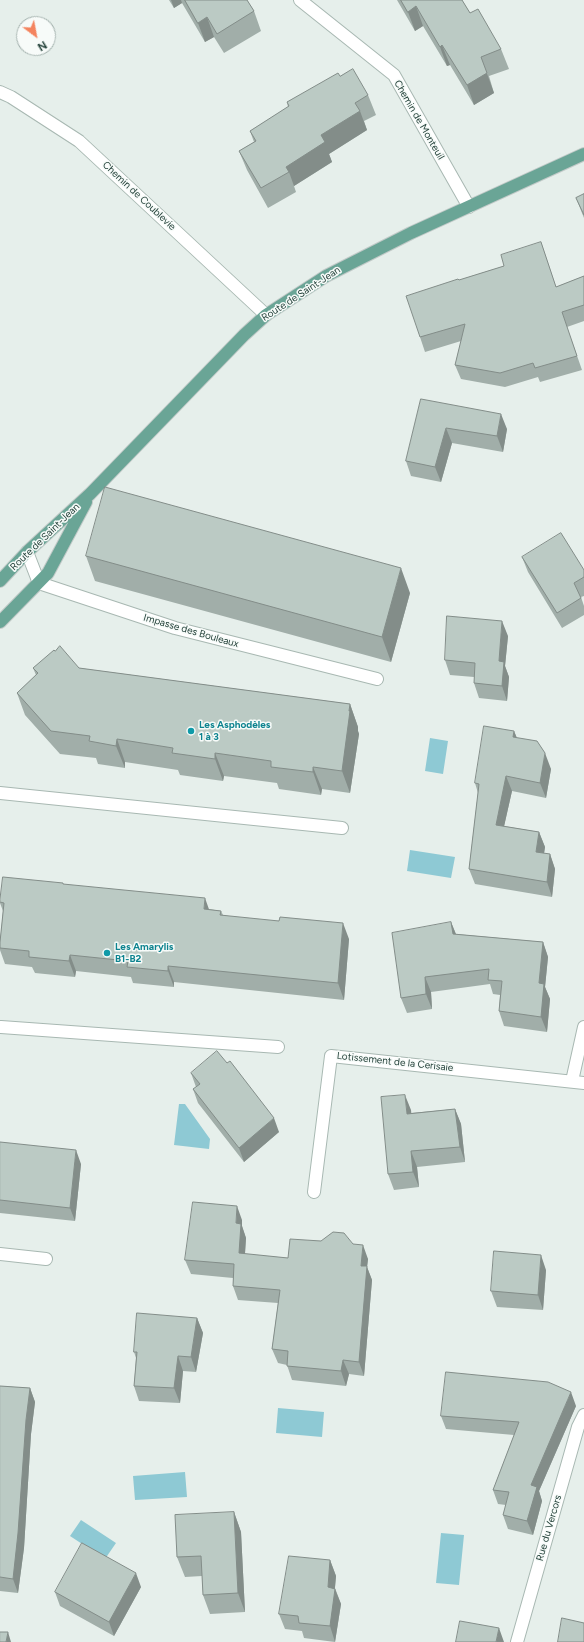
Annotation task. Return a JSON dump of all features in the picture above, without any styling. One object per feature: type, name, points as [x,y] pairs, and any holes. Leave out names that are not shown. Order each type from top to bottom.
[{"type":"main road","name":"Route de Saint-Jean","points":[[0,581],[27,552],[90,494],[244,335],[266,315],[326,276],[411,233],[584,154]]},
{"type":"main road","name":"Route de Saint-Jean","points":[[0,622],[48,573],[90,494]]},
{"type":"street","name":"Chemin de Monteuil","points":[[300,0],[394,75],[469,207]]},
{"type":"street","name":"Chemin de Coublevie","points":[[0,92],[12,97],[79,141],[266,315]]},
{"type":"street","points":[[27,552],[39,583]]},
{"type":"street","name":"Impasse des Bouleaux","points":[[39,583],[175,628],[378,679]]},
{"type":"street","points":[[0,793],[342,828]]},
{"type":"street","name":"Lotissement de la Cerisaie","points":[[314,1192],[330,1056],[578,1082],[584,1027]]},
{"type":"street","points":[[0,1028],[278,1047]]},
{"type":"street","points":[[0,1254],[46,1259]]},
{"type":"street","name":"Rue du Vercors","points":[[518,1642],[578,1427],[584,1415]]},
{"type":"water","points":[[430,738],[448,741],[443,774],[425,771]]},
{"type":"water","points":[[410,850],[455,857],[451,878],[407,871]]},
{"type":"water","points":[[179,1104],[185,1104],[210,1139],[209,1149],[174,1145]]},
{"type":"water","points":[[278,1408],[324,1412],[322,1437],[276,1433]]},
{"type":"water","points":[[185,1472],[187,1497],[135,1500],[133,1476]]},
{"type":"water","points":[[81,1520],[116,1543],[105,1559],[70,1536]]},
{"type":"water","points":[[441,1533],[464,1535],[459,1585],[436,1583]]},
{"type":"building","points":[[185,0],[247,0],[254,11],[217,34],[207,17],[198,23]]},
{"type":"building","points":[[401,0],[462,0],[470,13],[478,9],[501,49],[481,57],[487,73],[467,85],[442,45],[440,47],[416,6],[408,12]]},
{"type":"building","points":[[353,69],[368,95],[355,103],[360,111],[321,135],[325,142],[286,167],[289,172],[261,188],[239,151],[256,141],[250,131],[289,106],[287,102],[338,73],[340,76]]},
{"type":"building","points":[[584,194],[584,215],[576,198]]},
{"type":"building","points":[[541,242],[556,287],[584,276],[584,305],[562,312],[577,356],[535,368],[533,363],[500,373],[455,365],[465,324],[420,337],[406,296],[504,266],[501,255]]},
{"type":"building","points":[[421,399],[501,414],[497,436],[446,428],[435,467],[406,461]]},
{"type":"building","points":[[105,487],[401,568],[382,637],[86,556]]},
{"type":"building","points":[[561,533],[584,570],[584,577],[574,583],[581,598],[557,613],[522,557]]},
{"type":"building","points":[[447,616],[502,621],[499,661],[504,662],[502,686],[474,683],[475,663],[445,660]]},
{"type":"building","points":[[60,646],[79,668],[350,704],[342,771],[313,767],[313,772],[271,767],[271,761],[215,753],[215,759],[172,753],[173,748],[117,739],[116,746],[89,741],[90,736],[51,731],[17,693],[38,673],[33,668]]},
{"type":"building","points":[[484,726],[514,731],[513,737],[537,741],[545,753],[540,783],[506,776],[496,825],[539,832],[536,852],[550,854],[547,882],[469,869],[479,784],[475,783]]},
{"type":"building","points":[[3,877],[205,898],[204,909],[221,911],[220,915],[279,921],[280,917],[343,923],[338,983],[168,966],[168,971],[127,967],[128,961],[70,955],[69,961],[29,957],[29,951],[0,948],[4,903],[0,902]]},
{"type":"building","points":[[451,922],[453,934],[543,942],[539,983],[544,984],[541,1017],[499,1011],[502,981],[488,980],[489,969],[425,977],[426,994],[401,998],[392,933]]},
{"type":"building","points":[[217,1051],[227,1063],[230,1061],[274,1118],[239,1148],[193,1089],[200,1084],[191,1073]]},
{"type":"building","points":[[405,1095],[407,1114],[455,1109],[460,1147],[411,1151],[413,1172],[388,1174],[381,1097]]},
{"type":"building","points":[[0,1142],[76,1150],[70,1208],[0,1200]]},
{"type":"building","points":[[193,1202],[237,1206],[236,1223],[241,1224],[239,1253],[288,1258],[290,1239],[321,1241],[333,1232],[344,1233],[353,1244],[363,1245],[361,1266],[367,1266],[359,1362],[343,1360],[341,1371],[287,1366],[288,1351],[272,1349],[280,1290],[233,1286],[234,1264],[185,1260]]},
{"type":"building","points":[[494,1251],[541,1255],[538,1295],[491,1291]]},
{"type":"building","points":[[137,1313],[197,1318],[191,1357],[178,1356],[174,1388],[134,1386],[137,1352],[134,1352]]},
{"type":"building","points":[[446,1372],[548,1382],[571,1392],[531,1485],[537,1487],[527,1521],[503,1515],[509,1492],[493,1490],[519,1422],[441,1416]]},
{"type":"building","points":[[0,1386],[30,1388],[13,1579],[0,1577]]},
{"type":"building","points":[[234,1512],[238,1593],[203,1595],[201,1556],[177,1557],[175,1515]]},
{"type":"building","points":[[82,1543],[136,1573],[109,1622],[55,1592]]},
{"type":"building","points":[[289,1556],[330,1560],[328,1587],[335,1589],[330,1626],[299,1623],[298,1616],[279,1614]]},
{"type":"building","points":[[562,1618],[584,1623],[584,1642],[558,1642]]},
{"type":"building","points":[[460,1621],[499,1628],[496,1642],[456,1642]]},
{"type":"building","points":[[0,1632],[8,1632],[6,1642],[0,1642]]},
{"type":"place","name":"Les Asphodèles 1 à 3","points":[[191,731]]},
{"type":"place","name":"Les Amarylis B1-B2","points":[[107,953]]}]
